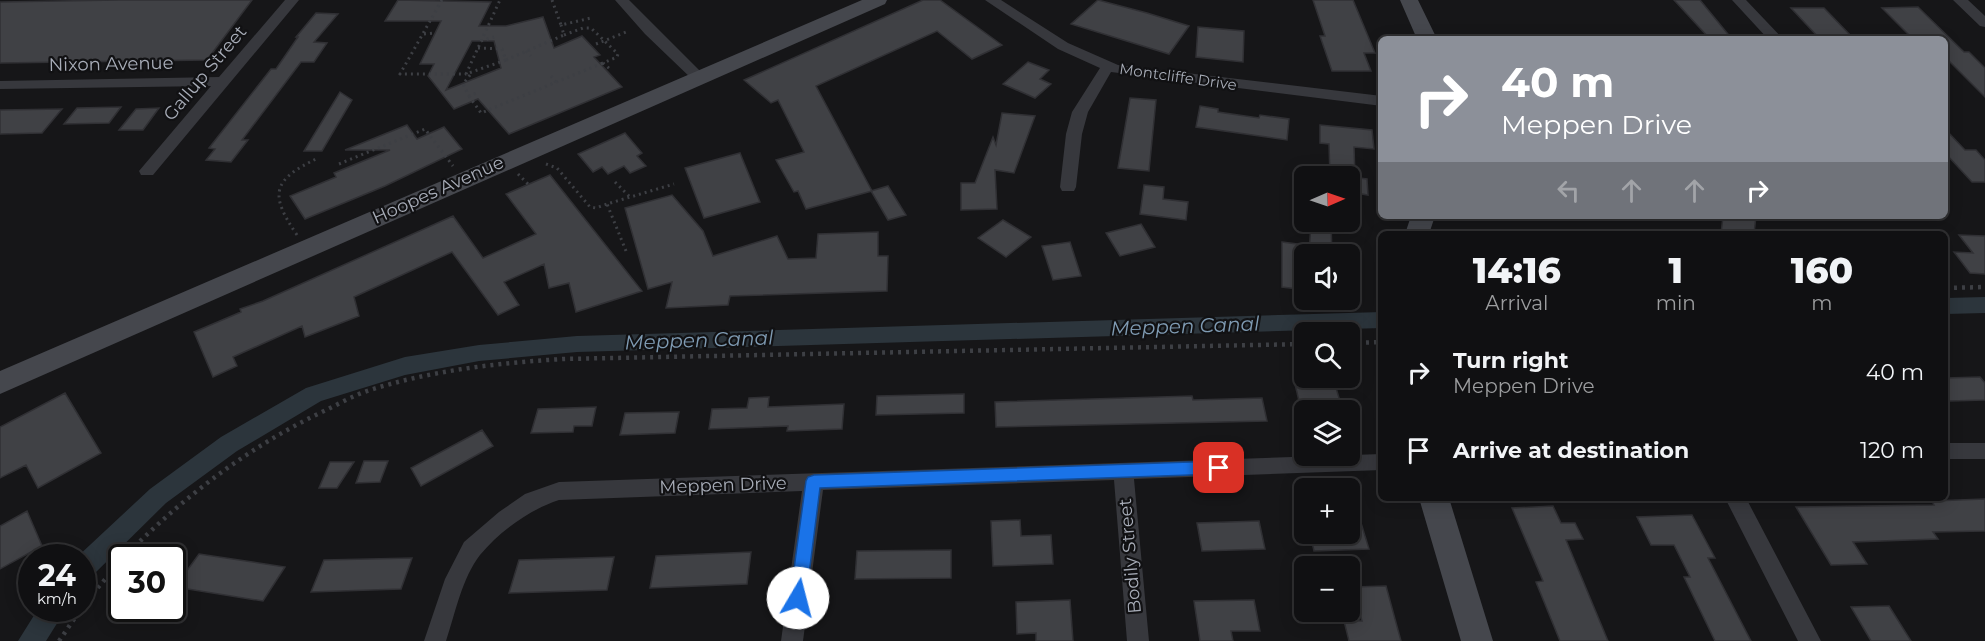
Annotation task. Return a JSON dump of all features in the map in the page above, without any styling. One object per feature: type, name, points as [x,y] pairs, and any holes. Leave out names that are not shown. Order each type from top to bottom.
[{"type":"street","name":"Gallup Street","points":[[147,171],[292,0]]},
{"type":"street","points":[[622,0],[629,10],[699,78]]},
{"type":"street","name":"Hoopes Avenue","points":[[0,382],[878,0]]},
{"type":"street","name":"Montcliffe Drive","points":[[992,0],[1063,46],[1108,66],[1135,73],[1378,102]]},
{"type":"street","points":[[1409,0],[1426,36]]},
{"type":"street","points":[[1739,0],[1773,36]]},
{"type":"street","points":[[1960,0],[1985,23]]},
{"type":"street","points":[[1068,187],[1074,134],[1080,112],[1108,66]]},
{"type":"street","name":"Nixon Avenue","points":[[0,85],[223,81]]},
{"type":"street","points":[[1948,452],[1985,451]]},
{"type":"street","name":"Meppen Drive","points":[[435,641],[456,579],[472,549],[506,518],[532,500],[559,490],[1378,462]]},
{"type":"street","name":"Bodily Street","points":[[1123,471],[1138,641]]},
{"type":"street","points":[[792,641],[814,481]]},
{"type":"street","points":[[1435,501],[1477,641]]},
{"type":"street","points":[[1737,501],[1810,641]]},
{"type":"path","points":[[442,0],[400,74],[468,74],[587,27],[604,40],[618,54],[617,57],[481,113],[463,84],[468,74],[481,41],[500,0]]},
{"type":"path","points":[[552,0],[564,35]]},
{"type":"path","points":[[561,25],[591,18]]},
{"type":"path","points":[[596,44],[626,32]]},
{"type":"path","points":[[423,34],[434,33]]},
{"type":"path","points":[[481,41],[494,38]]},
{"type":"path","points":[[478,48],[502,47],[506,60]]},
{"type":"path","points":[[526,51],[531,56]]},
{"type":"path","points":[[603,63],[610,69]]},
{"type":"path","points":[[551,76],[556,82]]},
{"type":"path","points":[[470,96],[479,92]]},
{"type":"path","points":[[339,164],[425,129],[455,169]]},
{"type":"path","points":[[298,237],[278,204],[278,197],[293,173],[318,159]]},
{"type":"path","points":[[539,161],[557,168],[590,207],[596,208],[674,184]]},
{"type":"path","points":[[516,172],[528,184]]},
{"type":"path","points":[[615,182],[630,197]]},
{"type":"path","points":[[607,204],[626,251]]},
{"type":"path","points":[[1948,288],[1985,287]]},
{"type":"path","points":[[1360,343],[1378,342]]},
{"type":"path","points":[[137,544],[167,513],[215,476],[266,442],[311,416],[368,390],[439,371],[497,363],[563,359],[1294,344]]},
{"type":"path","points":[[96,591],[108,576]]},
{"type":"path","points":[[59,641],[72,622]]},
{"type":"building","points":[[252,0],[207,60],[0,63],[0,2]]},
{"type":"building","points":[[398,0],[491,2],[479,26],[506,26],[543,17],[554,48],[582,36],[600,55],[594,57],[622,87],[509,134],[478,99],[454,109],[428,76],[434,64],[420,64],[441,21],[385,21]],"holes":[[[472,41],[494,41],[501,68],[446,90]]]},
{"type":"building","points":[[923,0],[940,0],[1002,45],[972,59],[937,31],[816,86],[872,191],[806,209],[798,191],[794,192],[776,160],[804,152],[778,100],[771,103],[744,80]]},
{"type":"building","points":[[1098,0],[1189,26],[1169,54],[1071,24]]},
{"type":"building","points":[[1313,0],[1353,0],[1375,53],[1364,53],[1371,71],[1332,71],[1320,36],[1325,36]]},
{"type":"building","points":[[1674,0],[1700,0],[1730,36],[1707,36]]},
{"type":"building","points":[[1918,7],[1948,36],[1910,36],[1882,8]]},
{"type":"building","points":[[1791,8],[1824,8],[1851,36],[1817,36]]},
{"type":"building","points":[[316,13],[338,14],[314,42],[327,43],[314,62],[301,62],[242,140],[248,140],[231,162],[206,160],[215,149],[209,148],[271,69],[276,69],[298,37],[296,37]]},
{"type":"building","points":[[1198,27],[1244,31],[1243,62],[1196,57]]},
{"type":"building","points":[[1948,36],[1985,68],[1985,97],[1948,60]]},
{"type":"building","points":[[1028,62],[1049,70],[1040,79],[1051,84],[1035,98],[1003,84]]},
{"type":"building","points":[[340,92],[352,100],[322,151],[304,151]]},
{"type":"building","points":[[1130,98],[1156,100],[1149,171],[1118,168]]},
{"type":"building","points":[[1200,106],[1218,109],[1218,112],[1259,118],[1260,115],[1289,119],[1287,140],[1196,127]]},
{"type":"building","points":[[121,107],[109,123],[64,124],[77,108]]},
{"type":"building","points":[[159,108],[143,130],[119,130],[136,109]]},
{"type":"building","points":[[62,109],[42,133],[0,134],[0,110]]},
{"type":"building","points":[[1002,113],[1035,116],[1014,173],[995,170],[997,209],[961,210],[961,183],[975,183],[993,137],[996,145]]},
{"type":"building","points":[[407,125],[417,139],[444,127],[462,149],[385,186],[305,219],[290,196],[336,177],[334,173],[390,150],[345,150]]},
{"type":"building","points":[[1320,125],[1372,130],[1374,149],[1354,147],[1355,166],[1330,166],[1329,144],[1320,143]]},
{"type":"building","points":[[1948,132],[1965,150],[1976,150],[1985,160],[1985,182],[1972,182],[1948,156]]},
{"type":"building","points":[[625,133],[642,153],[637,156],[646,166],[630,173],[624,166],[608,174],[602,167],[593,172],[578,154]]},
{"type":"building","points":[[740,153],[760,202],[704,218],[685,168]]},
{"type":"building","points":[[550,175],[642,291],[576,312],[569,283],[549,288],[544,264],[504,282],[519,305],[498,315],[452,252],[354,297],[359,316],[305,337],[302,326],[233,357],[237,366],[213,377],[194,332],[241,312],[240,309],[263,301],[453,216],[483,258],[536,234],[506,194]]},
{"type":"building","points":[[1360,178],[1367,179],[1368,195],[1360,194]]},
{"type":"building","points":[[1144,185],[1164,187],[1163,199],[1188,202],[1186,220],[1140,214]]},
{"type":"building","points":[[888,186],[906,215],[888,220],[871,191]]},
{"type":"building","points":[[672,195],[703,231],[713,256],[777,236],[788,259],[816,258],[818,234],[878,232],[878,256],[888,256],[887,291],[730,296],[728,305],[666,308],[672,282],[648,289],[625,208]]},
{"type":"building","points":[[1723,219],[1756,219],[1754,231],[1721,231]]},
{"type":"building","points":[[1003,220],[1031,237],[1006,257],[978,238]]},
{"type":"building","points":[[1141,224],[1155,247],[1120,256],[1106,233]]},
{"type":"building","points":[[1310,232],[1331,232],[1332,244],[1310,244]]},
{"type":"building","points":[[1959,235],[1985,236],[1985,274],[1970,273],[1954,252],[1973,253]]},
{"type":"building","points":[[1070,242],[1081,276],[1053,280],[1042,246]]},
{"type":"building","points":[[1282,242],[1297,244],[1294,244],[1294,289],[1282,287]]},
{"type":"building","points":[[1980,377],[1985,383],[1985,400],[1950,401],[1948,378]]},
{"type":"building","points":[[1296,388],[1336,388],[1340,400],[1307,400],[1299,400]]},
{"type":"building","points":[[65,393],[101,453],[38,488],[26,465],[0,478],[0,427]]},
{"type":"building","points":[[964,394],[964,413],[876,415],[877,396]]},
{"type":"building","points":[[1192,396],[1193,400],[1262,398],[1267,421],[996,427],[995,402]]},
{"type":"building","points":[[769,397],[768,407],[844,404],[842,429],[787,431],[788,426],[709,429],[712,409],[747,408],[749,398]]},
{"type":"building","points":[[596,407],[592,426],[574,426],[573,432],[531,433],[538,409]]},
{"type":"building","points":[[679,412],[675,433],[620,435],[625,413]]},
{"type":"building","points":[[482,430],[493,446],[421,486],[411,468]]},
{"type":"building","points":[[364,461],[388,461],[380,482],[356,483]]},
{"type":"building","points":[[330,462],[354,462],[337,488],[319,488]]},
{"type":"building","points":[[1985,499],[1985,531],[1933,532],[1938,539],[1853,542],[1867,564],[1831,565],[1796,507],[1934,505],[1932,501]]},
{"type":"building","points":[[1553,506],[1561,523],[1575,523],[1583,539],[1566,540],[1608,641],[1560,641],[1536,582],[1543,581],[1512,508]]},
{"type":"building","points":[[27,511],[41,544],[18,544],[18,559],[0,569],[0,526]]},
{"type":"building","points":[[1692,515],[1715,558],[1708,558],[1751,641],[1715,641],[1684,577],[1690,577],[1674,545],[1651,545],[1637,517]]},
{"type":"building","points":[[1020,520],[1021,536],[1051,535],[1053,564],[993,566],[991,521]]},
{"type":"building","points":[[1360,520],[1369,549],[1314,551],[1312,544],[1360,544]]},
{"type":"building","points":[[1259,521],[1265,549],[1202,551],[1197,523]]},
{"type":"building","points":[[951,550],[951,578],[855,579],[857,551]]},
{"type":"building","points":[[751,552],[747,584],[650,588],[656,556]]},
{"type":"building","points":[[199,554],[285,567],[263,601],[186,589],[186,572]]},
{"type":"building","points":[[614,557],[607,590],[509,593],[519,560]]},
{"type":"building","points":[[412,558],[401,589],[311,592],[324,560]]},
{"type":"building","points":[[1386,586],[1401,641],[1349,641],[1344,622],[1362,621],[1360,587]]},
{"type":"building","points":[[1070,600],[1073,641],[1036,641],[1036,633],[1017,634],[1016,602]]},
{"type":"building","points":[[1254,600],[1260,631],[1231,631],[1233,641],[1200,641],[1194,601]]},
{"type":"building","points":[[1889,606],[1911,641],[1871,641],[1851,607]]},
{"type":"waterway","name":"Meppen Canal","points":[[1948,306],[1985,305]]},
{"type":"waterway","name":"Meppen Canal","points":[[96,556],[158,496],[229,444],[314,394],[405,366],[479,353],[577,344],[1378,320]]},
{"type":"waterway","name":"Meppen Canal","points":[[31,641],[44,622]]},
{"type":"route","points":[[798,598],[814,481],[1219,468]]}]
